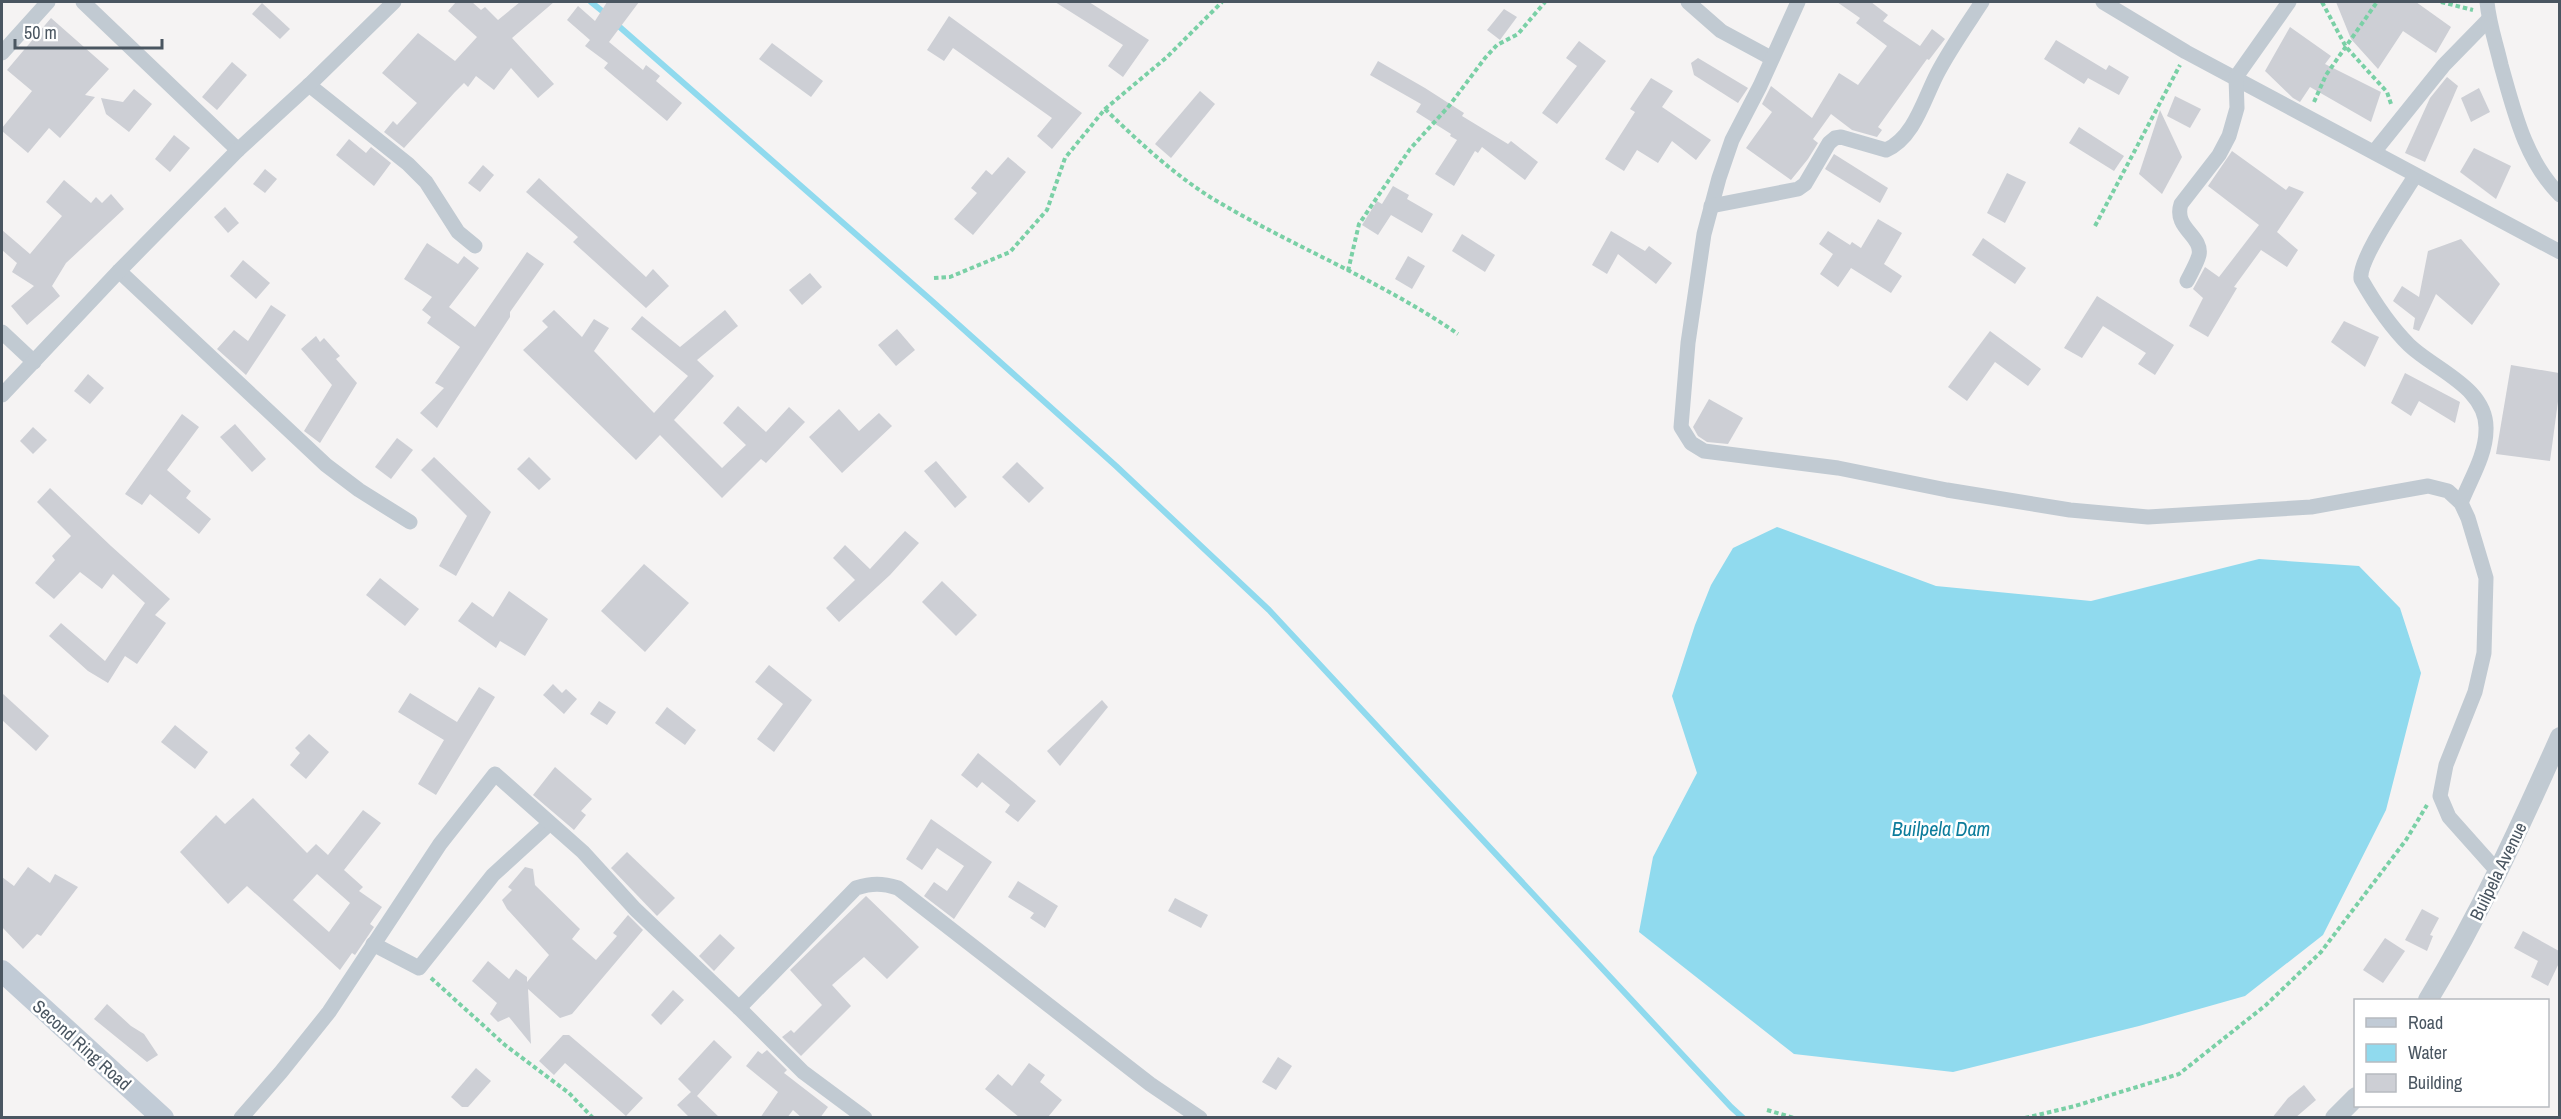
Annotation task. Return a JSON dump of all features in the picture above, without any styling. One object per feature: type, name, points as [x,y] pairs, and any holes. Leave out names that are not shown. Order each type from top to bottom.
[{"type":"main road","name":"Second Ring Road","points":[[2,971],[163,1118]]},
{"type":"street","points":[[2,53],[48,2]]},
{"type":"street","points":[[83,2],[238,150]]},
{"type":"street","points":[[2,395],[238,150],[394,2]]},
{"type":"street","points":[[1688,2],[1721,31],[1771,58]]},
{"type":"street","points":[[1798,2],[1760,86],[1732,140],[1711,206],[1697,270],[1688,344],[1681,427],[1691,443],[1704,451],[1838,468],[1947,490],[2070,510],[2148,517],[2311,507],[2428,486],[2448,491],[2461,503],[2468,518],[2486,578],[2484,653],[2475,692],[2446,765],[2440,796],[2449,817],[2498,872]]},
{"type":"street","points":[[1711,206],[1798,189],[1805,184],[1829,143],[1835,138],[1841,137],[1886,150],[1900,143],[1930,93],[1936,75],[1982,2]]},
{"type":"street","points":[[2103,2],[2186,52],[2236,76],[2415,176],[2559,252]]},
{"type":"street","points":[[2187,281],[2198,257],[2199,248],[2180,220],[2178,213],[2181,204],[2219,155],[2229,136],[2237,108],[2236,76],[2289,2]]},
{"type":"street","points":[[2374,152],[2488,12]]},
{"type":"street","points":[[2488,12],[2514,112],[2531,155],[2542,174],[2559,195]]},
{"type":"street","points":[[309,85],[408,164],[426,182],[458,232],[475,246]]},
{"type":"street","points":[[2415,176],[2374,242],[2360,272],[2361,279],[2391,324],[2410,345],[2462,385],[2475,398],[2484,416],[2487,428],[2485,445],[2461,503]]},
{"type":"street","points":[[119,271],[326,465],[359,490],[410,522]]},
{"type":"street","points":[[2,332],[34,363]]},
{"type":"street","name":"Builpela Avenue","points":[[2429,999],[2461,945],[2498,872],[2559,737]]},
{"type":"street","points":[[241,1118],[329,1012],[440,844],[495,774],[583,852],[635,909],[803,1072],[865,1118]]},
{"type":"street","points":[[373,944],[419,968],[494,875],[549,824]]},
{"type":"street","points":[[739,1008],[856,888],[873,883],[886,885],[898,888],[1150,1084],[1200,1118]]},
{"type":"street","points":[[2335,1118],[2354,1098]]},
{"type":"path","points":[[934,278],[950,277],[1010,252],[1047,210],[1065,158],[1105,109],[1167,57],[1222,2]]},
{"type":"path","points":[[1348,271],[1359,225],[1410,149],[1449,106],[1485,58],[1497,45],[1518,34],[1545,2]]},
{"type":"path","points":[[2322,2],[2346,47],[2387,92],[2394,115],[2393,129]]},
{"type":"path","points":[[2308,117],[2326,75],[2377,2]]},
{"type":"path","points":[[2441,2],[2488,12]]},
{"type":"path","points":[[2095,226],[2174,79],[2186,52]]},
{"type":"path","points":[[1105,109],[1151,154],[1208,195],[1279,237],[1401,298],[1458,334]]},
{"type":"path","points":[[2025,1118],[2075,1106],[2179,1074],[2266,1005],[2322,952],[2406,840],[2427,806],[2440,796]]},
{"type":"path","points":[[419,968],[505,1045],[569,1094],[593,1118]]},
{"type":"path","points":[[1767,1110],[1794,1118]]},
{"type":"water","name":"Builpela Dam","points":[[1777,527],[1936,586],[2091,601],[2259,559],[2359,566],[2400,608],[2421,673],[2386,810],[2323,935],[2245,996],[2139,1026],[1953,1072],[1794,1054],[1639,932],[1653,857],[1697,773],[1672,696],[1695,625],[1711,585],[1733,548]]},
{"type":"building","points":[[456,2],[472,2],[481,10],[485,7],[498,20],[520,2],[554,2],[512,38],[554,84],[538,98],[511,68],[494,90],[476,76],[468,87],[464,83],[455,92],[404,148],[384,132],[393,121],[397,125],[417,103],[382,73],[418,33],[455,61],[477,37],[448,11]]},
{"type":"building","points":[[607,2],[639,2],[609,42],[643,70],[646,65],[660,76],[656,81],[682,103],[667,121],[604,68],[608,63],[585,46],[590,40],[567,20],[578,6],[595,21]]},
{"type":"building","points":[[1055,2],[1089,2],[1149,40],[1123,77],[1108,66],[1123,45]]},
{"type":"building","points":[[1837,2],[1871,2],[1888,15],[1883,21],[1920,46],[1932,29],[1945,39],[1929,60],[1927,59],[1878,127],[1882,130],[1877,137],[1852,130],[1831,114],[1813,139],[1818,143],[1791,180],[1746,148],[1772,112],[1762,104],[1771,86],[1812,118],[1839,73],[1858,85],[1887,46],[1856,23],[1860,18]]},
{"type":"building","points":[[2336,2],[2416,2],[2451,27],[2436,53],[2403,31],[2378,69],[2351,39]]},
{"type":"building","points":[[262,3],[290,29],[280,39],[252,14]]},
{"type":"building","points":[[1504,9],[1517,17],[1500,40],[1487,30]]},
{"type":"building","points":[[949,16],[1082,113],[1052,149],[1037,136],[1052,118],[953,48],[944,61],[927,50]]},
{"type":"building","points":[[51,18],[109,69],[85,95],[95,97],[60,138],[49,128],[28,153],[2,131],[32,91],[7,70]]},
{"type":"building","points":[[2290,27],[2331,56],[2325,64],[2381,92],[2371,122],[2310,87],[2300,102],[2265,71]]},
{"type":"building","points":[[2056,40],[2106,70],[2109,65],[2129,77],[2119,95],[2088,78],[2084,84],[2044,59]]},
{"type":"building","points":[[1579,41],[1606,61],[1557,124],[1542,113],[1577,66],[1566,58]]},
{"type":"building","points":[[772,43],[823,81],[811,97],[759,59]]},
{"type":"building","points":[[1698,58],[1748,88],[1738,103],[1694,75],[1691,63]]},
{"type":"building","points":[[1378,61],[1425,88],[1464,113],[1462,116],[1508,144],[1511,141],[1538,162],[1525,180],[1482,147],[1478,153],[1475,151],[1454,186],[1435,174],[1457,140],[1416,112],[1421,104],[1370,75]]},
{"type":"building","points":[[232,62],[247,75],[217,110],[202,97]]},
{"type":"building","points":[[2447,77],[2458,86],[2425,162],[2405,153],[2430,98]]},
{"type":"building","points":[[1651,78],[1673,91],[1662,107],[1711,140],[1696,160],[1672,141],[1658,163],[1637,150],[1624,171],[1605,159],[1635,112],[1630,109]]},
{"type":"building","points":[[2479,88],[2490,112],[2471,122],[2461,98]]},
{"type":"building","points":[[134,89],[152,104],[129,132],[106,114],[101,98],[123,102]]},
{"type":"building","points":[[1200,91],[1215,104],[1171,158],[1155,144]]},
{"type":"building","points":[[2175,96],[2201,109],[2190,128],[2167,116]]},
{"type":"building","points":[[2160,110],[2182,157],[2162,194],[2139,174]]},
{"type":"building","points":[[2079,127],[2124,156],[2114,171],[2069,143]]},
{"type":"building","points":[[174,135],[190,148],[170,172],[155,159]]},
{"type":"building","points":[[349,139],[366,153],[371,147],[391,163],[374,186],[336,155]]},
{"type":"building","points":[[2474,148],[2511,166],[2496,199],[2460,172]]},
{"type":"building","points":[[2232,151],[2286,190],[2289,186],[2304,192],[2277,232],[2298,250],[2287,267],[2261,250],[2234,287],[2237,288],[2208,337],[2189,326],[2203,298],[2193,289],[2205,267],[2219,277],[2259,225],[2208,186]]},
{"type":"building","points":[[1834,154],[1888,188],[1880,203],[1825,169]]},
{"type":"building","points":[[1008,157],[1026,172],[973,235],[954,219],[977,193],[971,188],[986,170],[992,175]]},
{"type":"building","points":[[483,165],[494,175],[480,192],[468,183]]},
{"type":"building","points":[[265,169],[277,179],[265,193],[253,184]]},
{"type":"building","points":[[2007,173],[2026,182],[2005,223],[1987,213]]},
{"type":"building","points":[[539,178],[646,277],[653,269],[669,286],[646,308],[573,242],[578,237],[526,192]]},
{"type":"building","points":[[64,180],[91,203],[96,197],[102,203],[111,194],[124,209],[66,263],[52,286],[60,296],[27,325],[11,306],[34,286],[12,272],[17,263],[2,250],[2,230],[30,254],[62,216],[46,202]]},
{"type":"building","points":[[1393,186],[1409,195],[1407,199],[1433,214],[1422,233],[1391,215],[1378,235],[1362,225],[1377,201],[1382,204]]},
{"type":"building","points":[[225,207],[239,223],[228,233],[214,217]]},
{"type":"building","points":[[1878,219],[1902,233],[1884,264],[1902,276],[1891,293],[1851,268],[1838,287],[1820,274],[1833,254],[1819,244],[1828,231],[1850,245],[1852,242],[1861,248]]},
{"type":"building","points":[[1611,231],[1645,251],[1649,246],[1672,263],[1656,284],[1618,254],[1607,274],[1592,265]]},
{"type":"building","points":[[1462,234],[1495,255],[1485,272],[1452,251]]},
{"type":"building","points":[[1983,238],[2026,268],[2015,284],[1972,255]]},
{"type":"building","points":[[2461,239],[2500,284],[2472,325],[2436,294],[2419,331],[2413,329],[2415,318],[2393,301],[2402,286],[2419,297],[2428,251]]},
{"type":"building","points":[[427,243],[458,264],[464,256],[479,268],[449,307],[475,327],[527,252],[544,264],[510,312],[510,317],[437,428],[420,413],[444,388],[435,383],[460,347],[427,323],[431,317],[422,310],[432,297],[404,279]]},
{"type":"building","points":[[1408,256],[1425,266],[1412,289],[1395,279]]},
{"type":"building","points":[[243,260],[270,283],[256,299],[230,276]]},
{"type":"building","points":[[810,273],[822,287],[802,305],[789,290]]},
{"type":"building","points":[[2097,296],[2174,345],[2155,375],[2138,364],[2146,353],[2103,326],[2082,358],[2064,348]]},
{"type":"building","points":[[271,305],[286,315],[246,375],[217,349],[234,330],[248,341]]},
{"type":"building","points":[[554,310],[582,337],[594,319],[609,328],[594,351],[654,413],[688,376],[631,329],[642,316],[680,347],[725,310],[738,326],[697,360],[714,376],[674,420],[722,468],[746,445],[723,423],[738,406],[766,432],[789,407],[805,422],[766,463],[761,459],[722,498],[660,435],[636,460],[523,350],[548,327],[542,321]]},
{"type":"building","points":[[2344,321],[2379,337],[2365,367],[2331,342]]},
{"type":"building","points":[[897,329],[915,350],[896,366],[878,345]]},
{"type":"building","points":[[1990,331],[2041,369],[2028,386],[1995,362],[1967,401],[1948,387]]},
{"type":"building","points":[[316,336],[320,342],[324,338],[340,356],[336,359],[357,383],[320,443],[304,431],[332,385],[301,349]]},
{"type":"building","points":[[2511,365],[2559,373],[2559,394],[2550,461],[2496,454]]},
{"type":"building","points":[[2405,373],[2460,402],[2455,423],[2419,401],[2411,416],[2391,403]]},
{"type":"building","points":[[88,374],[104,388],[90,404],[74,391]]},
{"type":"building","points":[[1709,399],[1743,418],[1728,444],[1707,442],[1698,436],[1693,427]]},
{"type":"building","points":[[839,409],[859,431],[879,413],[892,426],[842,473],[809,437]]},
{"type":"building","points":[[182,414],[199,427],[167,470],[191,491],[186,498],[211,519],[199,534],[150,494],[142,505],[125,494]]},
{"type":"building","points":[[235,424],[266,459],[252,472],[220,437]]},
{"type":"building","points":[[33,427],[47,440],[33,454],[20,441]]},
{"type":"building","points":[[397,438],[413,450],[391,479],[375,467]]},
{"type":"building","points":[[434,457],[491,512],[456,576],[439,566],[467,516],[421,470]]},
{"type":"building","points":[[529,457],[551,479],[539,490],[517,469]]},
{"type":"building","points":[[936,461],[967,497],[955,508],[924,471]]},
{"type":"building","points":[[1017,462],[1044,488],[1029,503],[1002,477]]},
{"type":"building","points":[[50,488],[170,599],[155,615],[166,623],[137,664],[125,656],[108,683],[88,671],[49,636],[61,623],[105,661],[145,603],[113,574],[102,589],[80,572],[54,599],[35,583],[55,560],[52,556],[71,536],[37,502]]},
{"type":"building","points":[[905,531],[919,543],[890,575],[839,622],[826,608],[855,580],[833,558],[845,545],[870,569]]},
{"type":"building","points":[[644,564],[689,603],[645,652],[601,611]]},
{"type":"building","points":[[380,578],[419,609],[405,626],[366,595]]},
{"type":"building","points":[[942,581],[977,615],[956,636],[922,602]]},
{"type":"building","points":[[509,591],[548,619],[525,656],[500,641],[496,648],[458,621],[472,602],[493,617]]},
{"type":"building","points":[[769,665],[812,700],[774,752],[757,739],[783,704],[755,682]]},
{"type":"building","points":[[553,684],[562,693],[566,689],[577,699],[564,714],[543,695]]},
{"type":"building","points":[[479,687],[495,697],[436,795],[418,784],[444,740],[398,712],[410,693],[457,722]]},
{"type":"building","points":[[2,693],[49,736],[36,751],[2,720]]},
{"type":"building","points":[[1102,700],[1108,707],[1060,766],[1047,751]]},
{"type":"building","points":[[599,701],[616,712],[607,725],[590,714]]},
{"type":"building","points":[[667,707],[696,730],[685,745],[655,723]]},
{"type":"building","points":[[175,725],[208,752],[195,769],[161,742]]},
{"type":"building","points":[[309,734],[329,752],[306,779],[290,765],[300,753],[295,748]]},
{"type":"building","points":[[978,753],[1036,801],[1018,822],[1005,812],[1010,805],[982,782],[977,788],[961,775]]},
{"type":"building","points":[[555,767],[592,799],[581,811],[586,815],[574,830],[533,795]]},
{"type":"building","points":[[253,798],[307,853],[316,844],[328,855],[363,810],[381,823],[344,870],[363,887],[359,891],[382,907],[370,924],[374,927],[355,955],[352,953],[340,970],[247,886],[228,904],[180,852],[216,815],[225,824]],"holes":[[[317,874],[350,903],[329,932],[293,900]]]},
{"type":"building","points":[[931,819],[992,862],[954,919],[924,896],[934,882],[947,891],[964,866],[937,848],[922,870],[906,859]]},
{"type":"building","points":[[627,852],[675,898],[657,916],[611,868]]},
{"type":"building","points":[[28,867],[50,883],[55,874],[78,887],[41,936],[37,934],[23,949],[2,927],[2,877],[14,886]]},
{"type":"building","points":[[525,867],[533,869],[535,885],[580,929],[572,939],[596,960],[617,936],[613,933],[628,915],[643,930],[572,1014],[560,1018],[528,989],[531,1044],[509,1017],[498,1022],[490,1014],[497,1003],[472,981],[488,961],[509,979],[516,969],[527,977],[527,982],[549,955],[507,909],[502,900],[512,890],[508,887]]},
{"type":"building","points":[[1018,881],[1058,906],[1045,928],[1030,918],[1034,913],[1008,897]]},
{"type":"building","points":[[866,896],[919,947],[887,979],[864,957],[832,985],[851,1006],[801,1056],[782,1037],[791,1030],[794,1033],[822,1005],[790,970]]},
{"type":"building","points":[[1175,898],[1208,915],[1201,928],[1168,911]]},
{"type":"building","points":[[2422,909],[2439,918],[2430,935],[2433,936],[2427,951],[2405,940]]},
{"type":"building","points":[[2523,931],[2559,951],[2559,963],[2548,986],[2531,977],[2538,961],[2514,948]]},
{"type":"building","points":[[720,934],[735,948],[714,971],[699,956]]},
{"type":"building","points":[[2385,938],[2405,951],[2383,983],[2363,970]]},
{"type":"building","points":[[673,990],[684,1000],[661,1025],[651,1015]]},
{"type":"building","points":[[107,1004],[131,1026],[144,1034],[158,1055],[147,1062],[94,1019]]},
{"type":"building","points":[[563,1035],[569,1035],[643,1098],[626,1116],[565,1063],[554,1075],[539,1061]]},
{"type":"building","points":[[714,1040],[732,1057],[697,1096],[720,1118],[690,1118],[677,1105],[691,1092],[678,1079]]},
{"type":"building","points":[[767,1050],[787,1070],[784,1073],[828,1107],[820,1118],[802,1118],[793,1110],[787,1118],[760,1118],[778,1092],[746,1066],[758,1051],[762,1054]]},
{"type":"building","points":[[1278,1057],[1292,1066],[1276,1090],[1262,1082]]},
{"type":"building","points":[[1029,1063],[1045,1075],[1040,1082],[1062,1100],[1048,1117],[1019,1117],[985,1089],[998,1074],[1012,1086]]},
{"type":"building","points":[[476,1068],[491,1081],[468,1107],[462,1107],[451,1097]]},
{"type":"building","points":[[2304,1085],[2316,1100],[2295,1118],[2272,1118],[2288,1098]]},
{"type":"waterway","points":[[591,2],[607,15]]},
{"type":"waterway","points":[[614,22],[1116,466],[1269,610],[1743,1118]]}]
